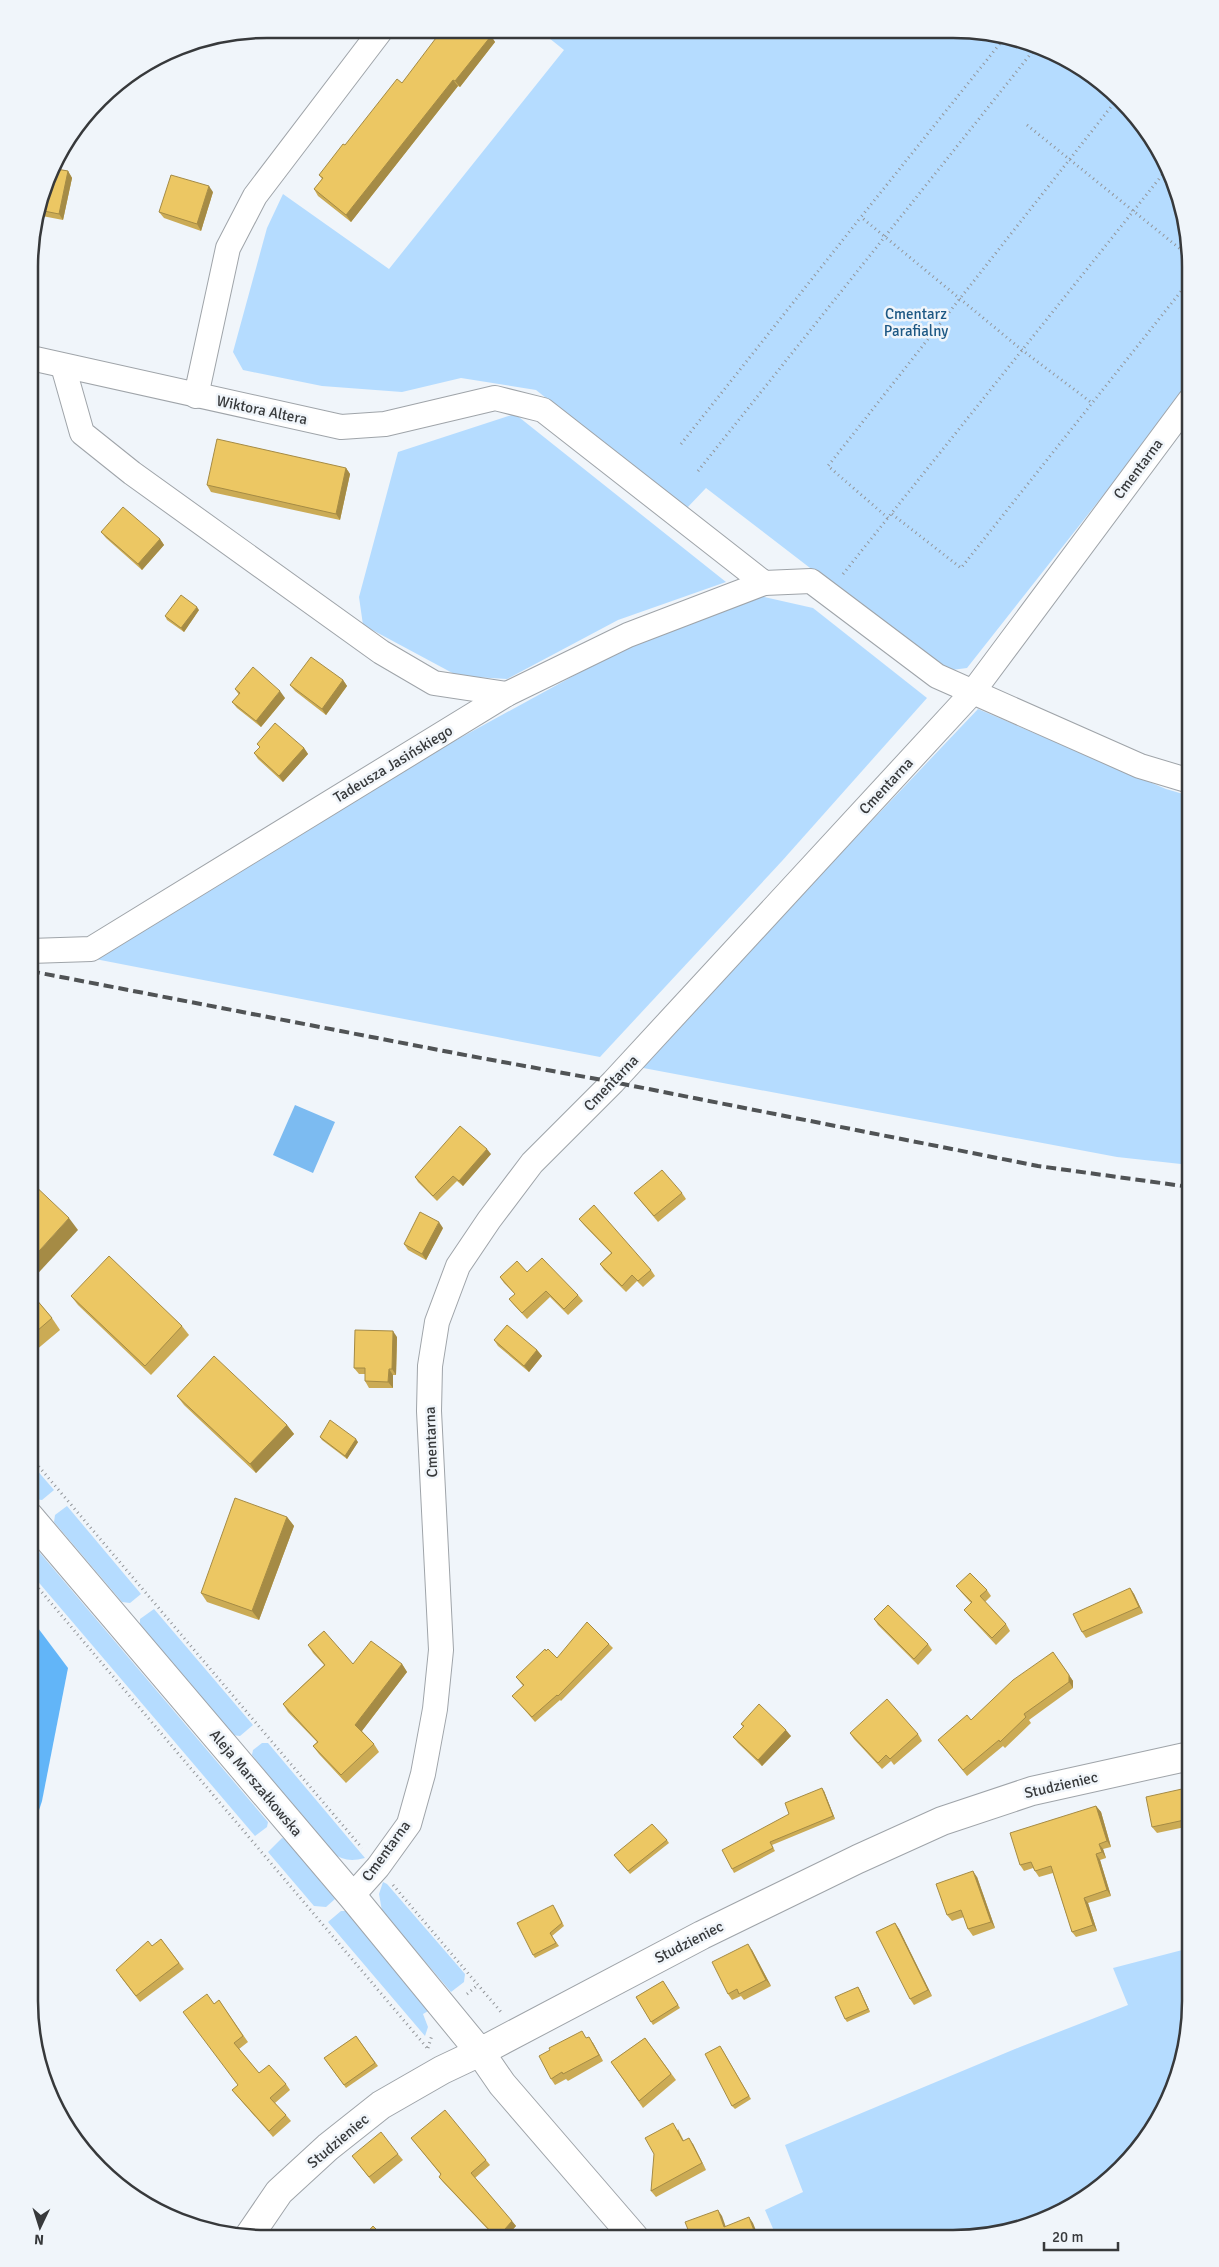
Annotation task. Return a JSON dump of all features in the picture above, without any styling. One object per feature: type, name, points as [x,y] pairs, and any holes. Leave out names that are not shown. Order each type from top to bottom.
[{"type":"main road","name":"Aleja Marszałkowska","points":[[38,1527],[352,1896],[480,2052],[499,2080],[628,2230]]},
{"type":"main road","name":"Studzieniec","points":[[253,2229],[279,2192],[328,2147],[381,2105],[442,2070],[480,2052],[702,1935],[858,1859],[942,1822],[1032,1791],[1182,1758]]},
{"type":"street","points":[[196,396],[228,248],[255,196],[376,38]]},
{"type":"street","name":"Wiktora Altera","points":[[38,360],[341,427],[385,424],[495,398],[543,410],[764,583]]},
{"type":"street","points":[[63,366],[82,433],[132,473],[396,661],[434,683],[507,694]]},
{"type":"street","name":"Cmentarna","points":[[352,1896],[378,1867],[409,1824],[423,1774],[435,1709],[440,1650],[429,1411],[430,1366],[437,1322],[458,1266],[489,1220],[532,1163],[614,1082],[972,693],[1182,411]]},
{"type":"street","name":"Tadeusza Jasińskiego","points":[[38,951],[91,949],[507,694],[628,635],[764,583],[811,581],[937,676],[972,693],[1007,705],[1140,766],[1182,779]]},
{"type":"path","points":[[681,444],[1001,43]]},
{"type":"path","points":[[698,470],[1032,52]]},
{"type":"path","points":[[888,518],[828,466],[1113,104]]},
{"type":"path","points":[[1027,125],[1181,250]]},
{"type":"path","points":[[827,594],[1162,175]]},
{"type":"path","points":[[861,217],[1022,350],[1092,403]]},
{"type":"path","points":[[892,514],[961,568],[1182,290]]},
{"type":"path","points":[[38,1466],[518,2032]]},
{"type":"path","points":[[38,1588],[400,2014],[442,2070]]},
{"type":"green space","name":"Cmentarz Parafialny","points":[[549,38],[983,39],[1012,45],[1040,55],[1080,76],[1104,94],[1125,115],[1143,139],[1164,179],[1174,207],[1180,236],[1182,266],[1182,395],[967,668],[944,671],[706,488],[686,509],[536,390],[461,378],[402,392],[322,386],[243,370],[233,352],[267,228],[283,194],[389,269],[564,50]]},
{"type":"green space","points":[[515,414],[726,582],[618,620],[507,679],[458,676],[363,625],[359,597],[398,452]]},
{"type":"green space","points":[[760,596],[813,608],[927,698],[782,861],[600,1057],[90,958],[438,750],[617,652],[696,619]]},
{"type":"green space","points":[[978,709],[1166,789],[1182,794],[1182,1164],[1117,1157],[638,1067]]},
{"type":"green space","points":[[38,1471],[54,1490],[42,1500],[38,1500]]},
{"type":"green space","points":[[67,1506],[141,1594],[130,1603],[122,1602],[54,1522],[55,1515]]},
{"type":"green space","points":[[38,1551],[268,1822],[267,1827],[255,1836],[38,1582]]},
{"type":"green space","points":[[154,1609],[253,1725],[240,1736],[232,1735],[140,1624],[140,1619]]},
{"type":"green space","points":[[262,1743],[268,1743],[365,1858],[347,1860],[330,1852],[252,1755],[253,1750]]},
{"type":"green space","points":[[282,1838],[286,1839],[335,1899],[326,1907],[314,1906],[268,1852]]},
{"type":"green space","points":[[383,1882],[387,1884],[465,1974],[464,1982],[451,1992],[382,1911],[379,1894]]},
{"type":"green space","points":[[341,1911],[346,1911],[430,2010],[423,2014],[428,2027],[425,2036],[328,1922]]},
{"type":"green space","points":[[1182,1950],[1180,2031],[1174,2060],[1158,2102],[1143,2128],[1125,2152],[1104,2173],[1080,2191],[1054,2206],[1012,2222],[983,2228],[953,2230],[774,2230],[765,2210],[803,2192],[785,2145],[1020,2047],[1128,2005],[1113,1968]]},
{"type":"shaded area","points":[[295,1105],[335,1122],[313,1173],[273,1155]]},
{"type":"shaded area","points":[[38,1628],[68,1668],[38,1813]]},
{"type":"building","points":[[436,38],[489,38],[455,81],[453,80],[346,215],[314,189],[323,178],[319,175],[397,79],[402,83]]},
{"type":"building","points":[[59,169],[68,171],[59,214],[44,211]]},
{"type":"building","points":[[171,175],[209,186],[197,224],[159,212]]},
{"type":"building","points":[[217,439],[346,468],[336,514],[207,485]]},
{"type":"building","points":[[123,507],[160,539],[138,564],[101,532]]},
{"type":"building","points":[[181,595],[197,607],[181,628],[165,616]]},
{"type":"building","points":[[311,657],[343,680],[322,709],[290,685]]},
{"type":"building","points":[[253,667],[280,691],[256,721],[232,702],[240,693],[235,689]]},
{"type":"building","points":[[275,723],[304,748],[279,776],[254,753],[260,747],[257,744]]},
{"type":"building","points":[[460,1126],[487,1149],[459,1181],[453,1176],[433,1196],[415,1177]]},
{"type":"building","points":[[662,1170],[682,1193],[654,1216],[634,1193]]},
{"type":"building","points":[[38,1189],[69,1218],[38,1252]]},
{"type":"building","points":[[594,1205],[651,1270],[638,1281],[632,1275],[622,1286],[600,1264],[612,1253],[579,1219]]},
{"type":"building","points":[[420,1212],[439,1222],[422,1254],[404,1244]]},
{"type":"building","points":[[109,1256],[182,1326],[145,1366],[71,1296]]},
{"type":"building","points":[[542,1258],[578,1295],[564,1309],[546,1291],[522,1313],[509,1299],[515,1294],[500,1277],[517,1261],[527,1272]]},
{"type":"building","points":[[38,1301],[52,1318],[38,1330]]},
{"type":"building","points":[[507,1325],[537,1350],[524,1366],[494,1340]]},
{"type":"building","points":[[355,1330],[393,1331],[392,1369],[389,1369],[388,1382],[365,1381],[365,1368],[354,1368]]},
{"type":"building","points":[[214,1356],[287,1425],[250,1464],[177,1396]]},
{"type":"building","points":[[330,1420],[356,1439],[345,1456],[320,1437]]},
{"type":"building","points":[[235,1498],[287,1517],[252,1611],[201,1593]]},
{"type":"building","points":[[970,1573],[987,1590],[980,1596],[1006,1624],[992,1638],[964,1610],[972,1602],[956,1586]]},
{"type":"building","points":[[1130,1588],[1139,1607],[1082,1632],[1073,1614]]},
{"type":"building","points":[[888,1605],[928,1644],[914,1659],[874,1619]]},
{"type":"building","points":[[587,1622],[609,1644],[558,1696],[532,1717],[512,1696],[524,1685],[516,1677],[545,1649],[546,1651],[548,1649],[557,1658]]},
{"type":"building","points":[[324,1631],[353,1664],[371,1641],[402,1664],[355,1725],[374,1744],[341,1775],[313,1746],[318,1742],[283,1704],[325,1665],[308,1645]]},
{"type":"building","points":[[1053,1652],[1069,1675],[1069,1682],[1024,1714],[1026,1717],[1000,1742],[999,1740],[963,1770],[938,1740],[967,1715],[971,1720],[1013,1680]]},
{"type":"building","points":[[887,1699],[918,1734],[890,1759],[886,1755],[878,1763],[850,1733]]},
{"type":"building","points":[[759,1704],[786,1730],[758,1760],[733,1737],[744,1726],[741,1724]]},
{"type":"building","points":[[822,1788],[833,1816],[770,1842],[773,1848],[732,1869],[722,1850],[789,1814],[785,1803]]},
{"type":"building","points":[[1182,1789],[1182,1821],[1152,1827],[1146,1797]]},
{"type":"building","points":[[1096,1806],[1107,1841],[1099,1844],[1102,1852],[1096,1854],[1107,1890],[1084,1898],[1093,1925],[1072,1932],[1051,1866],[1035,1871],[1031,1862],[1020,1865],[1010,1833]]},
{"type":"building","points":[[652,1824],[667,1840],[628,1871],[614,1855]]},
{"type":"building","points":[[973,1871],[991,1922],[968,1929],[961,1910],[947,1915],[936,1884]]},
{"type":"building","points":[[553,1905],[562,1923],[550,1933],[556,1943],[533,1955],[517,1923]]},
{"type":"building","points":[[895,1923],[928,1990],[910,1999],[876,1932]]},
{"type":"building","points":[[161,1939],[179,1963],[136,1996],[116,1970],[148,1941],[152,1946]]},
{"type":"building","points":[[748,1944],[766,1980],[739,1994],[737,1989],[728,1994],[712,1962]]},
{"type":"building","points":[[663,1981],[678,2005],[651,2022],[636,1997]]},
{"type":"building","points":[[858,1987],[868,2009],[845,2019],[835,1997]]},
{"type":"building","points":[[207,1994],[214,2004],[219,2000],[243,2036],[234,2043],[259,2073],[269,2065],[286,2084],[270,2098],[286,2115],[269,2131],[232,2090],[238,2085],[183,2012]]},
{"type":"building","points":[[582,2031],[586,2038],[589,2037],[599,2055],[551,2079],[539,2056],[550,2050],[549,2048]]},
{"type":"building","points":[[356,2036],[375,2063],[344,2085],[324,2058]]},
{"type":"building","points":[[645,2038],[671,2074],[639,2101],[611,2062]]},
{"type":"building","points":[[720,2046],[749,2096],[732,2106],[705,2054]]},
{"type":"building","points":[[445,2110],[486,2160],[471,2173],[512,2221],[504,2230],[489,2230],[439,2177],[441,2174],[411,2138]]},
{"type":"building","points":[[673,2123],[683,2141],[689,2138],[702,2163],[651,2191],[654,2154],[645,2138]]},
{"type":"building","points":[[381,2132],[398,2154],[369,2177],[352,2156]]},
{"type":"building","points":[[718,2210],[724,2227],[749,2217],[754,2230],[688,2230],[685,2222]]},
{"type":"railway","points":[[38,973],[613,1082],[1038,1166],[1182,1186]]}]
